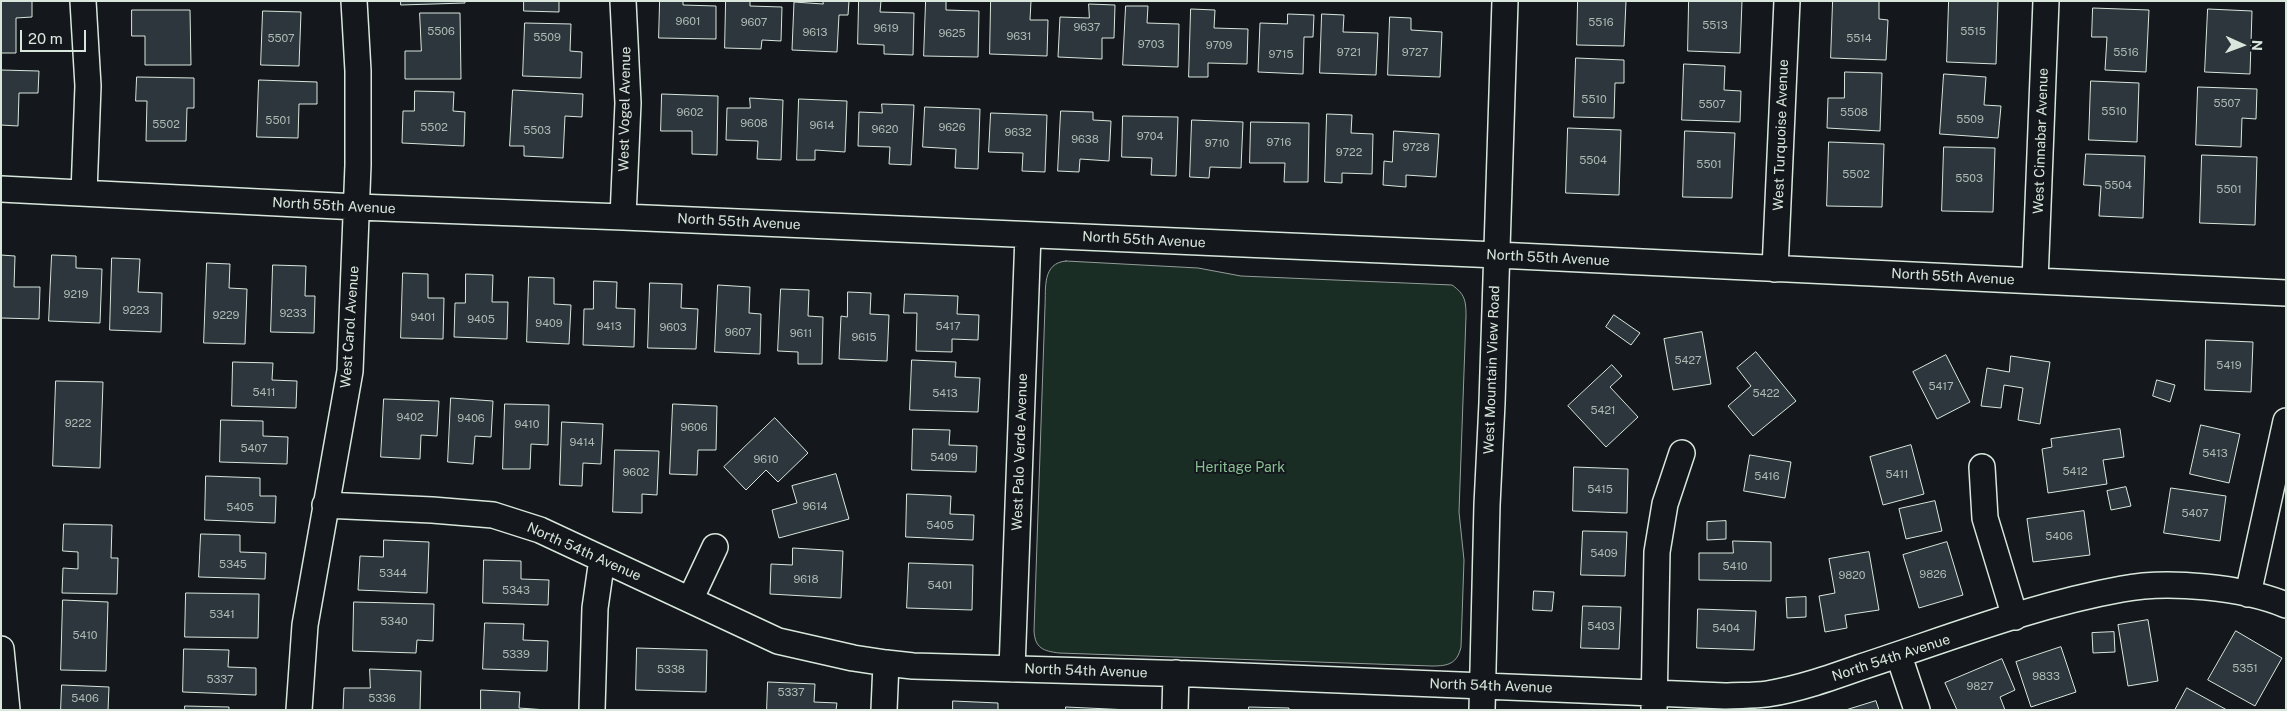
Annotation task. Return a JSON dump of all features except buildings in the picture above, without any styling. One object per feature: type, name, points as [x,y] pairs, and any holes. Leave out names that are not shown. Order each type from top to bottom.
[{"type":"street","points":[[83,1],[88,86],[84,193]]},
{"type":"street","name":"West Carol Avenue","points":[[299,710],[305,625],[350,370],[356,207],[358,71],[354,1]]},
{"type":"street","name":"West Vogel Avenue","points":[[623,1],[628,103],[623,217]]},
{"type":"street","name":"West Mountain View Road","points":[[1482,698],[1505,1]]},
{"type":"street","name":"West Turquoise Avenue","points":[[1775,269],[1787,1]]},
{"type":"street","name":"West Cinnabar Avenue","points":[[2035,281],[2046,1]]},
{"type":"street","name":"North 55th Avenue","points":[[1,189],[356,207],[1497,255],[2286,292]]},
{"type":"street","name":"West Palo Verde Avenue","points":[[1012,668],[1028,235]]},
{"type":"street","points":[[2248,594],[2286,421]]},
{"type":"street","points":[[1654,701],[1657,552],[1665,504],[1682,453]]},
{"type":"street","points":[[1982,467],[1986,518],[2015,617]]},
{"type":"street","name":"North 54th Avenue","points":[[325,505],[493,515],[540,530],[778,641],[853,658],[913,666],[1176,673],[1482,698],[1654,701],[1766,694],[1818,682],[2044,608],[2123,588],[2183,586],[2248,594],[2286,605]]},
{"type":"street","points":[[690,600],[715,547]]},
{"type":"street","points":[[592,710],[595,608],[602,559]]},
{"type":"street","points":[[1,649],[7,710]]},
{"type":"street","points":[[1899,656],[1917,710]]},
{"type":"street","points":[[884,710],[886,663]]},
{"type":"street","points":[[1175,710],[1176,673]]},
{"type":"green space","name":"Heritage Park","points":[[1066,261],[1198,268],[1241,276],[1452,285],[1460,292],[1464,298],[1466,311],[1459,512],[1464,560],[1461,647],[1457,657],[1451,663],[1432,666],[1059,653],[1044,650],[1038,645],[1034,631],[1046,284],[1049,271],[1053,266]]}]
